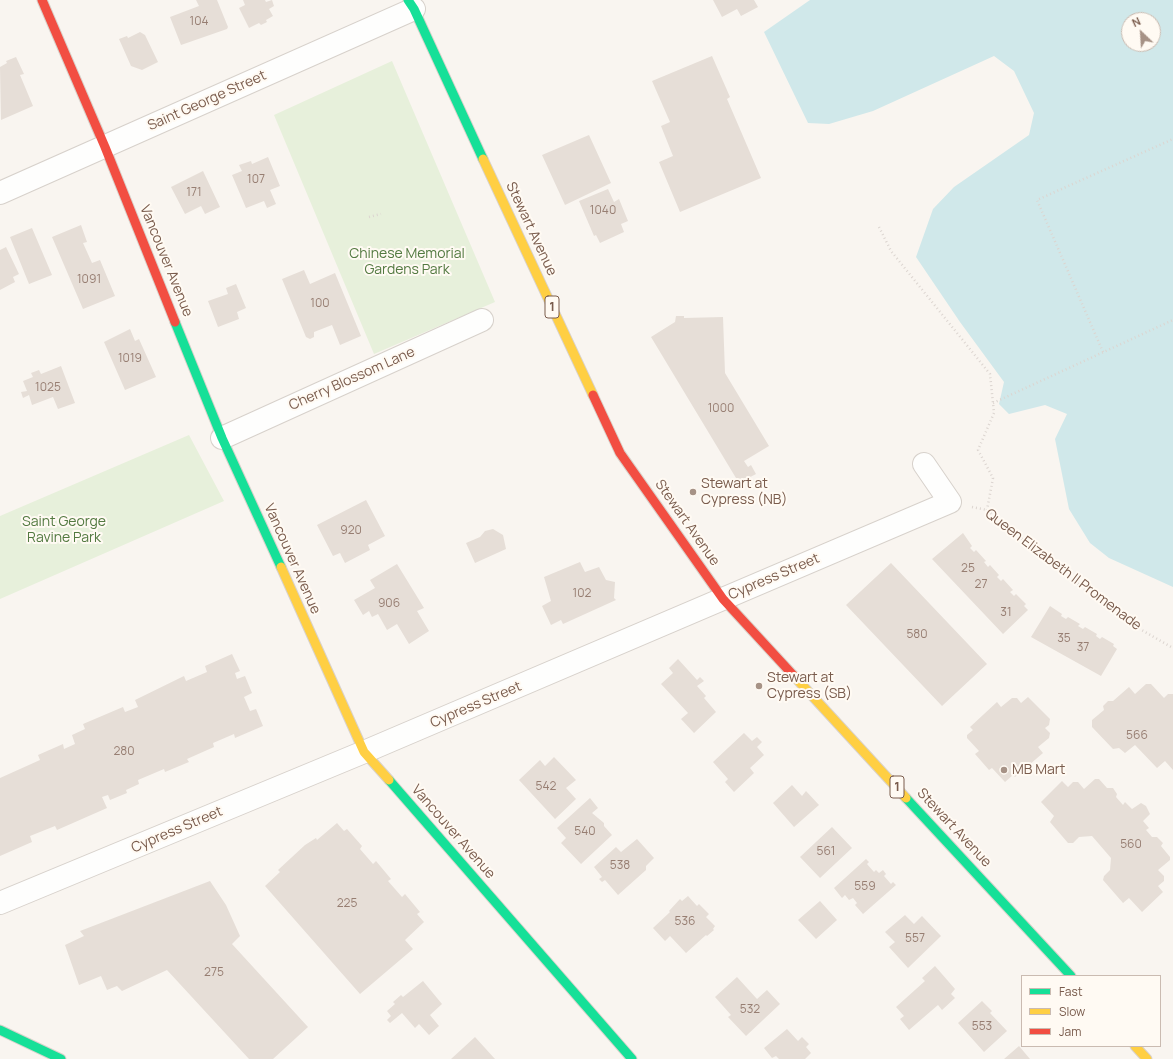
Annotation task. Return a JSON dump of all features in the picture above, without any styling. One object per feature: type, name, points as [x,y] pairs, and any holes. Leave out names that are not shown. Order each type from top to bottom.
[{"type":"main road","name":"Vancouver Avenue","points":[[42,0],[105,147],[222,438],[364,752],[632,1059]]},
{"type":"main road","name":"Stewart Avenue","points":[[411,5],[620,453],[723,599],[1070,975]]},
{"type":"main road","points":[[0,1030],[61,1059]]},
{"type":"main road","points":[[1136,1047],[1147,1059]]},
{"type":"street","name":"Saint George Street","points":[[0,193],[105,147],[411,5]]},
{"type":"street","name":"Cherry Blossom Lane","points":[[222,438],[482,320]]},
{"type":"street","points":[[924,464],[950,502]]},
{"type":"street","name":"Cypress Street","points":[[0,903],[364,752],[950,502]]},
{"type":"path","points":[[1103,352],[1037,200],[1173,139]]},
{"type":"path","points":[[369,217],[381,214]]},
{"type":"path","points":[[880,227],[891,251],[990,374],[994,413],[978,450],[993,478],[988,510]]},
{"type":"path","points":[[993,404],[1173,320]]},
{"type":"path","name":"Queen Elizabeth II Promenade","points":[[950,502],[988,510],[1059,569],[1131,624],[1173,648]]},
{"type":"green space","name":"Chinese Memorial Gardens Park","points":[[392,61],[495,302],[374,354],[274,115]]},
{"type":"green space","name":"Saint George Ravine Park","points":[[189,435],[224,501],[0,599],[0,516]]},
{"type":"water","points":[[810,0],[1173,0],[1173,587],[1109,558],[1090,543],[1069,509],[1055,439],[1067,414],[1045,405],[1009,414],[999,404],[1004,382],[960,322],[916,257],[933,209],[954,187],[1029,135],[1034,113],[1014,71],[994,56],[873,111],[829,124],[808,123],[764,32]]},
{"type":"building","points":[[196,0],[217,0],[228,27],[227,29],[181,45],[170,17],[199,6]]},
{"type":"building","points":[[243,0],[265,0],[266,2],[272,0],[274,6],[269,9],[273,16],[261,25],[259,23],[249,28],[239,8],[245,5]]},
{"type":"building","points":[[713,0],[754,0],[758,7],[741,16],[737,9],[722,17]]},
{"type":"building","points":[[140,32],[145,35],[158,62],[142,70],[131,66],[119,39],[127,36],[128,38]]},
{"type":"building","points":[[712,56],[730,97],[727,99],[761,178],[680,212],[659,162],[673,156],[661,126],[670,122],[652,81]]},
{"type":"building","points":[[16,57],[24,74],[20,75],[33,106],[1,120],[0,67],[7,63],[6,61]]},
{"type":"building","points":[[589,135],[611,183],[565,205],[542,155]]},
{"type":"building","points":[[268,157],[280,186],[270,190],[276,204],[267,208],[264,201],[246,208],[232,175],[242,171],[239,165],[251,161],[252,164]]},
{"type":"building","points":[[203,171],[220,207],[205,214],[201,206],[185,214],[171,187]]},
{"type":"building","points":[[608,189],[614,202],[619,199],[628,221],[621,224],[624,232],[600,243],[596,235],[594,236],[579,201]]},
{"type":"building","points":[[81,225],[87,242],[83,243],[92,263],[100,260],[115,296],[83,309],[52,237]]},
{"type":"building","points":[[32,228],[52,275],[29,284],[10,237]]},
{"type":"building","points":[[6,247],[19,274],[13,277],[15,282],[0,290],[0,250]]},
{"type":"building","points":[[304,270],[310,284],[335,273],[361,336],[340,345],[332,325],[314,332],[314,337],[310,339],[306,337],[282,279]]},
{"type":"building","points":[[236,284],[246,308],[237,312],[239,319],[218,327],[208,301],[228,294],[226,288]]},
{"type":"building","points":[[676,316],[684,316],[684,318],[723,317],[725,373],[769,446],[744,461],[748,467],[751,465],[756,474],[739,483],[651,337],[675,322]]},
{"type":"building","points":[[130,329],[135,341],[139,339],[156,377],[125,390],[104,342]]},
{"type":"building","points":[[61,366],[75,403],[58,409],[53,397],[32,405],[29,395],[23,398],[21,392],[27,391],[23,381],[33,377],[31,373],[39,370],[41,374]]},
{"type":"building","points":[[366,500],[385,536],[368,545],[370,550],[345,563],[340,553],[333,556],[317,525]]},
{"type":"building","points":[[493,529],[503,535],[506,549],[475,563],[466,543],[480,537],[485,531]]},
{"type":"building","points":[[963,533],[972,546],[970,548],[974,552],[976,550],[986,561],[984,562],[988,567],[990,565],[999,575],[997,577],[1001,581],[1003,579],[1013,590],[1010,592],[1014,596],[1016,594],[1026,604],[1024,606],[1028,610],[1003,634],[932,559]]},
{"type":"building","points":[[580,562],[585,572],[599,567],[606,580],[615,582],[614,598],[616,600],[563,624],[561,620],[551,625],[542,606],[551,601],[544,577]]},
{"type":"building","points":[[891,563],[987,664],[942,706],[846,605]]},
{"type":"building","points":[[397,564],[424,608],[417,611],[429,631],[409,644],[397,624],[387,630],[378,614],[372,617],[369,611],[363,615],[354,600],[375,588],[370,580]]},
{"type":"building","points":[[1050,606],[1062,614],[1061,616],[1066,619],[1068,617],[1080,624],[1078,626],[1083,629],[1085,627],[1097,634],[1096,636],[1100,639],[1102,637],[1114,644],[1113,646],[1117,649],[1101,676],[1031,637]]},
{"type":"building","points":[[232,654],[240,671],[235,673],[237,679],[245,676],[252,693],[244,697],[250,711],[256,709],[263,726],[235,738],[234,734],[213,743],[214,747],[187,759],[189,762],[165,772],[164,769],[138,780],[139,784],[126,790],[127,793],[110,800],[108,795],[102,797],[107,808],[57,830],[55,826],[30,836],[32,842],[0,856],[0,778],[40,760],[38,755],[63,744],[64,749],[75,744],[72,735],[85,729],[83,724],[123,707],[125,712],[138,707],[135,700],[184,676],[186,681],[207,672],[205,666]]},
{"type":"building","points":[[678,659],[697,680],[700,677],[704,681],[697,686],[706,696],[704,698],[716,712],[694,733],[681,719],[688,713],[661,684],[673,673],[669,668]]},
{"type":"building","points":[[1146,684],[1151,684],[1164,698],[1168,694],[1173,694],[1173,770],[1165,761],[1157,768],[1135,745],[1125,753],[1119,748],[1113,749],[1092,727],[1092,720],[1104,710],[1103,706],[1108,701],[1113,701],[1129,687],[1135,694]]},
{"type":"building","points":[[1028,697],[1050,719],[1049,725],[1045,728],[1050,733],[1049,738],[1038,747],[1043,753],[1015,777],[1013,775],[1005,782],[992,768],[989,770],[975,754],[979,751],[967,738],[967,735],[973,730],[970,727],[997,702],[1001,707],[1012,698],[1017,698],[1021,703]]},
{"type":"building","points":[[744,733],[752,741],[757,737],[762,742],[757,747],[764,755],[750,768],[754,773],[734,792],[725,782],[728,779],[713,762]]},
{"type":"building","points":[[554,757],[576,780],[566,788],[576,799],[555,819],[519,780],[540,760],[545,766]]},
{"type":"building","points":[[1095,779],[1099,779],[1107,788],[1113,788],[1117,794],[1116,797],[1123,805],[1125,802],[1132,809],[1141,803],[1146,806],[1150,814],[1143,821],[1149,828],[1146,830],[1152,837],[1157,837],[1163,843],[1161,846],[1170,857],[1170,860],[1158,870],[1164,876],[1164,881],[1158,886],[1163,892],[1142,912],[1129,898],[1123,903],[1103,880],[1104,876],[1110,870],[1111,858],[1092,836],[1079,837],[1073,843],[1068,843],[1050,822],[1054,816],[1041,802],[1062,781],[1068,787],[1073,782],[1078,782],[1084,789]]},
{"type":"building","points":[[792,785],[802,796],[806,791],[819,805],[794,827],[773,803]]},
{"type":"building","points":[[590,798],[598,808],[592,813],[604,823],[604,826],[612,835],[581,864],[561,843],[566,838],[557,828]]},
{"type":"building","points":[[337,823],[344,831],[347,829],[362,846],[360,849],[373,864],[376,861],[391,879],[388,881],[402,897],[405,894],[420,912],[417,914],[424,922],[405,940],[413,949],[360,994],[265,886],[280,872],[278,870],[305,845],[316,838],[317,840]]},
{"type":"building","points":[[832,827],[852,848],[820,878],[800,857]]},
{"type":"building","points":[[637,839],[654,858],[646,866],[646,870],[618,895],[605,880],[602,882],[599,879],[602,877],[594,867],[616,847],[621,852]]},
{"type":"building","points":[[866,859],[869,862],[867,864],[874,872],[876,870],[879,873],[883,870],[886,874],[884,876],[891,884],[893,882],[896,885],[863,914],[855,905],[857,903],[853,898],[849,900],[845,895],[842,898],[834,888]]},
{"type":"building","points":[[210,881],[226,905],[240,936],[232,944],[308,1027],[273,1059],[249,1059],[167,970],[122,991],[117,986],[107,990],[101,976],[79,985],[65,945],[84,936],[80,931]]},
{"type":"building","points":[[688,896],[697,906],[699,904],[709,914],[706,917],[715,926],[713,929],[714,930],[707,936],[706,935],[686,953],[670,936],[665,941],[653,928],[670,912],[669,911],[680,899],[682,901]]},
{"type":"building","points":[[820,901],[837,920],[816,939],[798,920]]},
{"type":"building","points":[[905,915],[914,924],[922,916],[941,936],[908,968],[889,947],[895,942],[885,932]]},
{"type":"building","points":[[935,966],[955,989],[951,994],[955,998],[942,1010],[938,1005],[909,1030],[900,1019],[904,1016],[896,1007],[925,981],[922,978]]},
{"type":"building","points":[[737,977],[757,999],[767,990],[780,1004],[746,1036],[728,1017],[731,1015],[715,997]]},
{"type":"building","points":[[423,981],[442,1004],[430,1015],[439,1026],[429,1035],[419,1024],[415,1028],[402,1013],[390,1023],[387,1020],[391,1016],[387,1011],[395,1004],[393,1002],[401,995],[403,997]]},
{"type":"building","points":[[982,1001],[992,1011],[990,1013],[1007,1031],[984,1052],[958,1023]]},
{"type":"building","points":[[787,1029],[798,1041],[802,1037],[809,1044],[806,1047],[811,1053],[805,1059],[779,1059],[776,1056],[772,1058],[764,1048]]},
{"type":"building","points":[[475,1037],[495,1059],[451,1059]]},
{"type":"building","points":[[1019,1046],[1030,1059],[1004,1059]]},
{"type":"traffic: fast","points":[[408,0],[414,9],[483,159]]},
{"type":"traffic: fast","points":[[175,322],[222,438],[281,567]]},
{"type":"traffic: fast","points":[[389,780],[632,1059]]},
{"type":"traffic: fast","points":[[906,798],[1070,975]]},
{"type":"traffic: fast","points":[[0,1030],[61,1059]]},
{"type":"traffic: slow","points":[[483,159],[593,395]]},
{"type":"traffic: slow","points":[[281,567],[364,752],[389,780]]},
{"type":"traffic: slow","points":[[793,675],[906,798]]},
{"type":"traffic: slow","points":[[1136,1047],[1147,1059]]},
{"type":"traffic: jam","points":[[42,0],[105,147],[175,322]]},
{"type":"traffic: jam","points":[[593,395],[620,453],[723,599],[793,675]]},
{"type":"place","name":"Stewart at Cypress (NB)","points":[[693,492]]},
{"type":"place","name":"Stewart at Cypress (SB)","points":[[759,686]]},
{"type":"place","name":"MB Mart","points":[[1004,770]]}]
